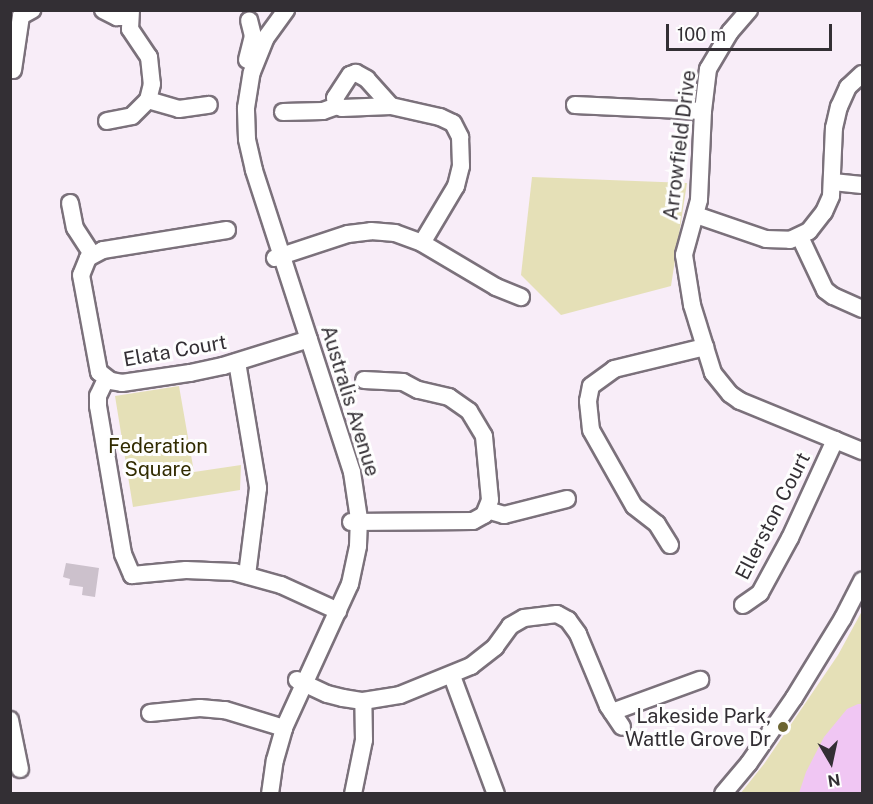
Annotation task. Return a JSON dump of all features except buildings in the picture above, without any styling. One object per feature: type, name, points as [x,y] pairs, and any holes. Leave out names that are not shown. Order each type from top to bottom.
[{"type":"street","points":[[103,10],[117,17],[130,14],[130,30],[149,57],[152,84],[148,100],[132,116],[107,121]]},
{"type":"street","points":[[13,70],[21,12]]},
{"type":"street","name":"Arrowfield Drive","points":[[739,13],[708,69],[703,111],[701,178],[696,215],[684,255],[692,305],[713,373],[730,394],[740,401],[862,451]]},
{"type":"street","points":[[244,14],[267,26],[283,15]]},
{"type":"street","name":"Australis Avenue","points":[[244,14],[253,36],[240,92],[239,133],[245,164],[306,341],[347,483],[355,522],[352,578],[334,609],[267,759],[263,794]]},
{"type":"street","name":"Australis Avenue","points":[[278,256],[251,159],[246,119],[248,85],[255,60],[265,39],[283,15]]},
{"type":"street","points":[[337,106],[336,96],[354,73],[367,79],[391,106]]},
{"type":"street","points":[[696,215],[766,239],[781,241],[800,237],[809,231],[824,212],[834,182],[836,118],[843,96],[862,74]]},
{"type":"street","points":[[148,100],[179,109],[209,105]]},
{"type":"street","points":[[574,105],[703,111]]},
{"type":"street","points":[[283,112],[323,111],[337,106],[342,108],[391,106],[445,118],[453,123],[460,136],[461,166],[456,186],[422,243]]},
{"type":"street","points":[[834,182],[862,185]]},
{"type":"street","points":[[70,203],[75,228],[92,254],[227,230]]},
{"type":"street","points":[[278,256],[342,236],[371,231],[394,233],[422,243],[496,287],[521,297]]},
{"type":"street","points":[[800,237],[825,290],[862,309]]},
{"type":"street","name":"Elata Court","points":[[92,254],[82,269],[82,282],[95,362],[99,372],[106,379],[116,383],[131,382],[202,371],[306,341]]},
{"type":"street","points":[[670,545],[657,524],[634,506],[591,430],[588,401],[591,386],[614,369],[705,347]]},
{"type":"street","points":[[237,362],[258,488],[247,575]]},
{"type":"street","points":[[106,379],[98,396],[98,406],[123,554],[132,575],[186,570],[247,575],[292,589],[334,609]]},
{"type":"street","points":[[355,522],[468,521],[479,519],[487,510],[490,500],[486,445],[480,427],[469,411],[449,397],[418,390],[397,380],[364,380]]},
{"type":"street","name":"Ellerston Court","points":[[743,605],[760,593],[835,440]]},
{"type":"street","points":[[487,510],[504,515],[567,499]]},
{"type":"street","points":[[723,794],[749,763],[794,698],[843,618],[862,581]]},
{"type":"street","points":[[301,681],[327,694],[363,701],[400,695],[452,676],[484,657],[510,626],[524,618],[557,614],[568,620],[578,634],[612,712],[622,727]]},
{"type":"street","points":[[452,676],[496,794]]},
{"type":"street","points":[[612,712],[699,680]]},
{"type":"street","points":[[353,794],[364,740],[363,701]]},
{"type":"street","points":[[150,712],[200,708],[244,714],[281,726]]},
{"type":"street","points":[[10,720],[20,769]]},
{"type":"street","name":"Australis Avenue","points":[[270,794],[281,726]]},
{"type":"green space","points":[[532,177],[687,183],[671,286],[561,315],[521,275]]},
{"type":"green space","name":"Federation Square","points":[[179,386],[194,472],[241,465],[240,490],[133,507],[115,396]]},
{"type":"green space","points":[[862,611],[862,793],[740,794],[764,764],[838,655]]},
{"type":"shaded area","points":[[862,704],[862,793],[799,793],[806,772],[824,737],[847,709]]},
{"type":"place","name":"Lakeside Park, Wattle Grove Dr","points":[[783,727]]}]
